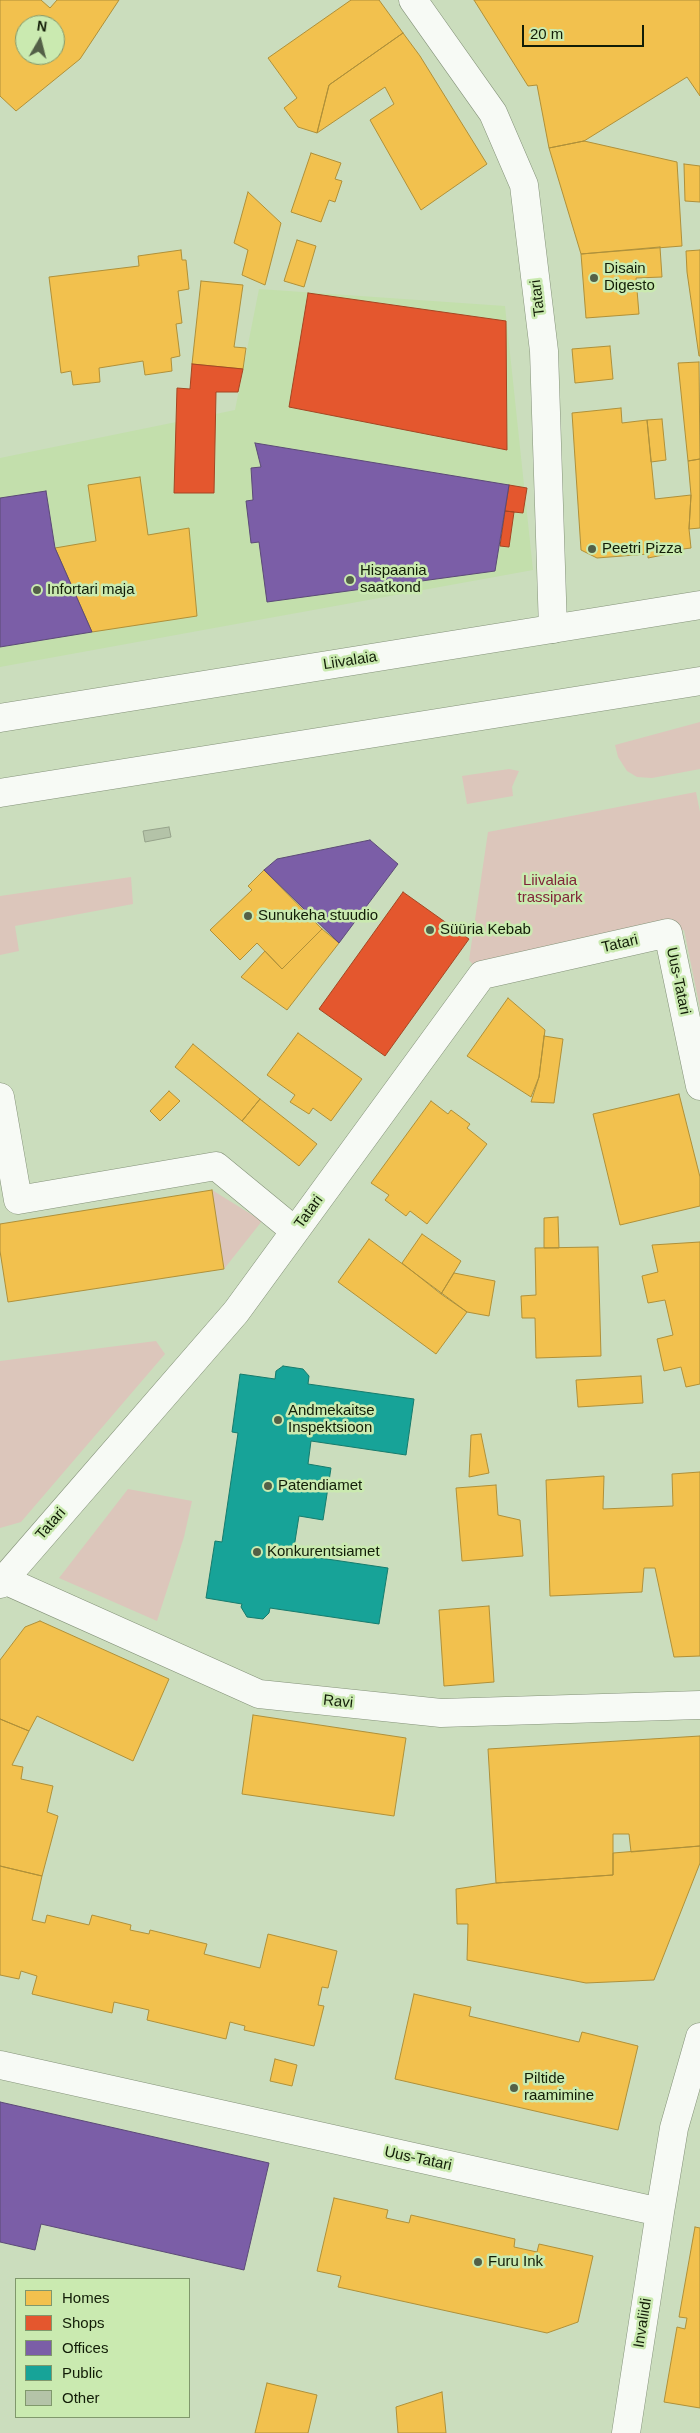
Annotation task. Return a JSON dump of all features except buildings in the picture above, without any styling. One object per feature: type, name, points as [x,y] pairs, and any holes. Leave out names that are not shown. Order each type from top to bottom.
[{"type":"street","name":"Tatari","points":[[413,0],[493,113],[524,186],[544,351],[553,628]]},
{"type":"street","name":"Liivalaia","points":[[0,718],[700,605]]},
{"type":"street","points":[[0,793],[700,681]]},
{"type":"street","name":"Tatari","points":[[1,1581],[236,1312],[482,976],[668,933]]},
{"type":"street","name":"Uus-Tatari","points":[[668,933],[700,1086]]},
{"type":"street","points":[[0,1097],[18,1200],[216,1166],[295,1231]]},
{"type":"street","name":"Ravi","points":[[1,1581],[259,1694],[441,1713],[700,1705]]},
{"type":"street","points":[[660,2212],[674,2128],[700,2037]]},
{"type":"street","name":"Uus-Tatari","points":[[0,2065],[660,2212]]},
{"type":"street","name":"Invaliidi","points":[[626,2433],[660,2212]]},
{"type":"shaded area","points":[[259,289],[505,306],[533,570],[0,667],[0,458],[235,410]]},
{"type":"green space","points":[[700,722],[700,769],[652,778],[637,777],[627,771],[618,757],[615,745]]},
{"type":"green space","points":[[509,769],[519,771],[512,787],[513,796],[467,804],[462,776]]},
{"type":"green space","name":"Liivalaia trassipark","points":[[696,792],[700,812],[700,1008],[684,930],[482,975],[469,960],[488,832]]},
{"type":"green space","points":[[131,877],[133,904],[15,926],[19,951],[0,955],[0,896]]},
{"type":"green space","points":[[212,1190],[262,1221],[224,1269]]},
{"type":"green space","points":[[156,1341],[165,1354],[21,1522],[0,1528],[0,1361]]},
{"type":"green space","points":[[128,1489],[192,1501],[184,1537],[157,1621],[59,1578]]},
{"type":"place","name":"Disain Digesto","points":[[594,278]]},
{"type":"place","name":"Peetri Pizza","points":[[592,549]]},
{"type":"place","name":"Hispaania saatkond","points":[[350,580]]},
{"type":"place","name":"Infortari maja","points":[[37,590]]},
{"type":"place","name":"Sunukeha stuudio","points":[[248,916]]},
{"type":"place","name":"Süüria Kebab","points":[[430,930]]},
{"type":"place","name":"Andmekaitse Inspektsioon","points":[[278,1420]]},
{"type":"place","name":"Patendiamet","points":[[268,1486]]},
{"type":"place","name":"Konkurentsiamet","points":[[257,1552]]},
{"type":"place","name":"Piltide raamimine","points":[[514,2088]]},
{"type":"place","name":"Furu Ink","points":[[478,2262]]}]
